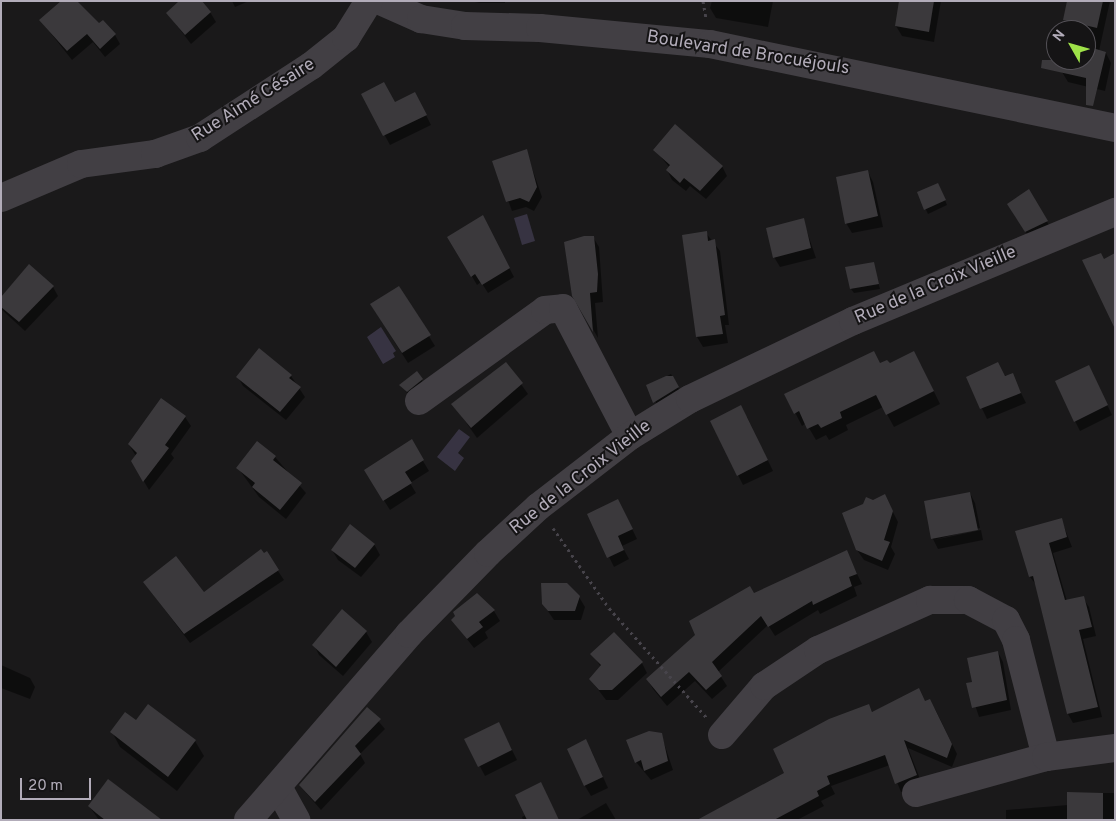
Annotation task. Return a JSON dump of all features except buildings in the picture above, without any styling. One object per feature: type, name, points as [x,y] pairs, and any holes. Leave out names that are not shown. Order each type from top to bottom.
[{"type":"street","name":"Rue Aimé Césaire","points":[[1,198],[81,164],[155,154],[200,138],[311,66],[346,38],[369,1]]},
{"type":"street","name":"Boulevard de Brocuéjouls","points":[[380,1],[421,19],[465,26],[540,28],[710,44],[1115,128]]},
{"type":"street","name":"Rue de la Croix Vieille","points":[[248,820],[409,634],[538,507],[630,436],[690,399],[854,321],[1115,212]]},
{"type":"street","points":[[419,401],[545,310],[563,308],[630,436]]},
{"type":"street","points":[[722,735],[764,686],[818,650],[930,600],[968,600],[1006,620],[1016,640],[1046,757]]},
{"type":"street","points":[[916,793],[1046,757],[1115,748]]},
{"type":"street","points":[[278,786],[296,820]]},
{"type":"path","points":[[538,507],[609,608],[722,735]]},
{"type":"shaded area","points":[[527,214],[535,241],[522,245],[514,218]]},
{"type":"shaded area","points":[[381,327],[396,351],[393,353],[395,357],[383,364],[367,337]]},
{"type":"shaded area","points":[[459,429],[470,437],[458,453],[464,458],[455,471],[437,457]]}]
